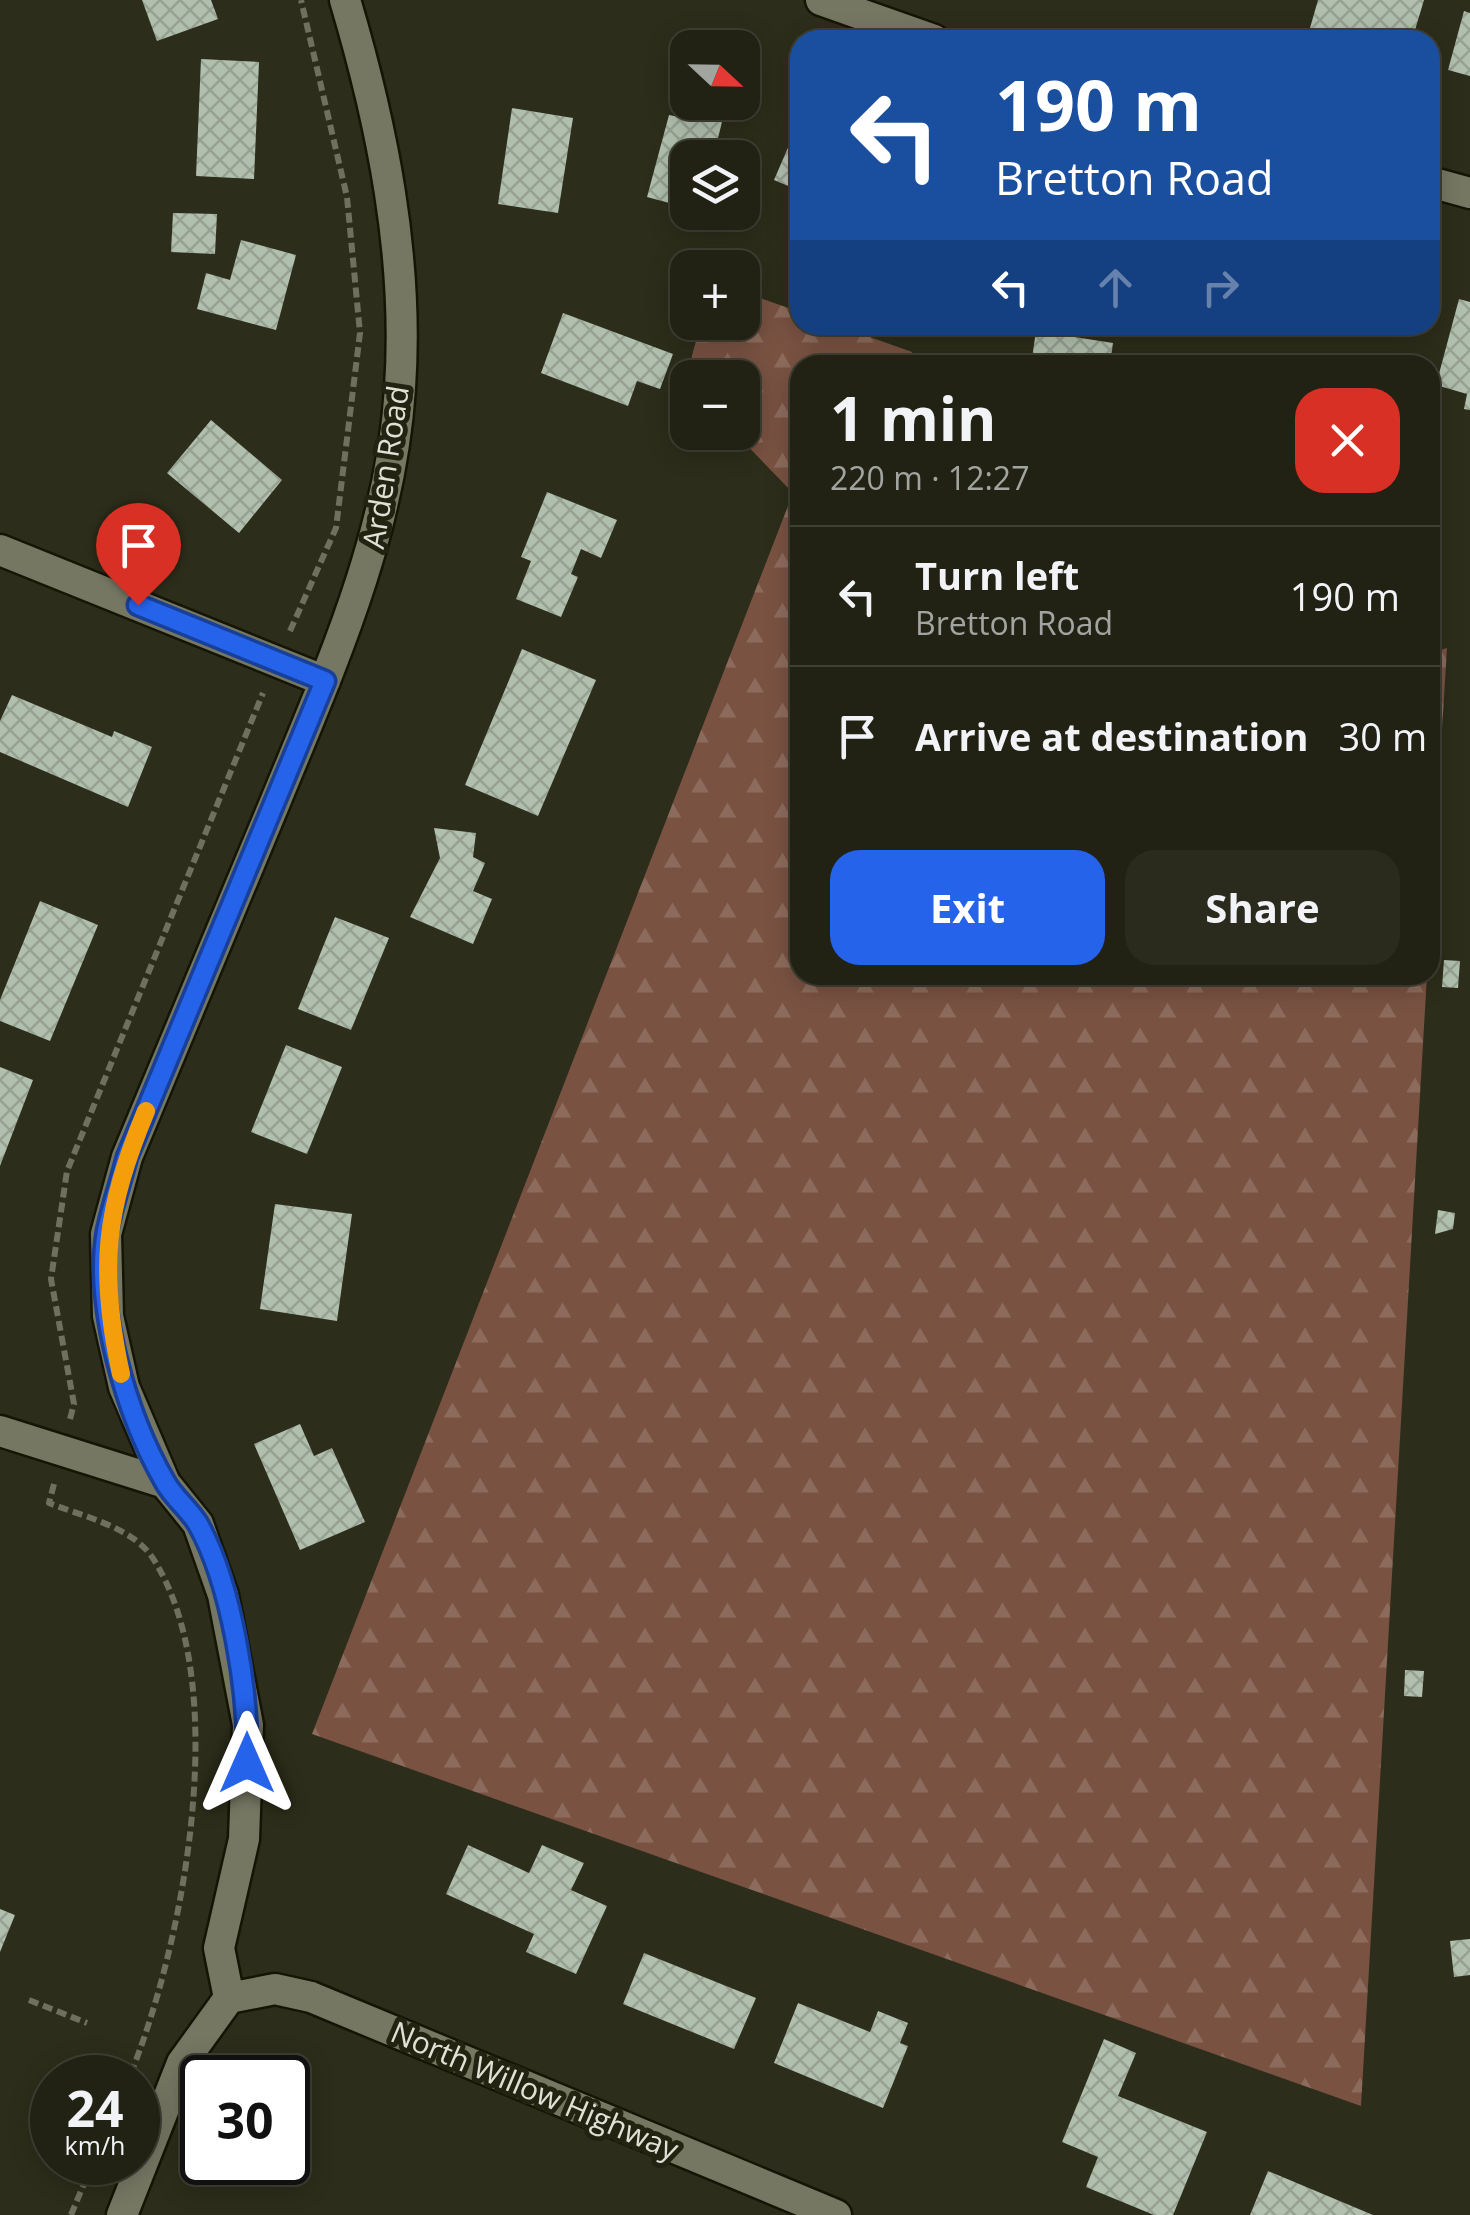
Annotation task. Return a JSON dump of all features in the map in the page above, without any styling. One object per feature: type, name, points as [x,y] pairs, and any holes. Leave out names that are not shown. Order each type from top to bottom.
[{"type":"street","name":"Arden Road","points":[[229,1998],[219,1948],[244,1838],[248,1725],[224,1594],[198,1524],[165,1483],[124,1386],[108,1316],[106,1234],[127,1157],[325,681],[375,549],[400,388],[397,244],[374,97],[345,0]]},
{"type":"street","points":[[820,0],[906,30]]},
{"type":"street","points":[[1440,185],[1470,193]]},
{"type":"street","points":[[0,550],[325,681]]},
{"type":"street","points":[[0,1431],[165,1483]]},
{"type":"street","name":"North Willow Highway","points":[[229,1998],[275,1989],[312,1997],[836,2215]]},
{"type":"street","points":[[122,2215],[182,2064],[229,1998]]},
{"type":"path","points":[[29,2000],[87,2023]]},
{"type":"path","points":[[71,2215],[83,2185]]},
{"type":"green space","points":[[760,298],[790,308],[790,335],[864,335],[913,355],[790,355],[790,490],[751,450],[760,450],[760,360],[691,360],[696,340],[760,340]]},
{"type":"green space","points":[[790,501],[790,985],[1426,985],[1361,2106],[312,1734]]},
{"type":"green space","points":[[1447,648],[1440,764],[1440,650]]},
{"type":"building","points":[[142,0],[211,0],[218,19],[157,41]]},
{"type":"building","points":[[1318,0],[1424,0],[1415,30],[1309,30]]},
{"type":"building","points":[[1464,11],[1470,13],[1470,76],[1448,70]]},
{"type":"building","points":[[201,59],[259,62],[254,179],[196,176]]},
{"type":"building","points":[[512,108],[573,118],[558,213],[498,204]]},
{"type":"building","points":[[669,115],[670,120],[722,120],[718,140],[670,140],[670,203],[647,197]]},
{"type":"building","points":[[790,143],[790,187],[774,180]]},
{"type":"building","points":[[173,213],[217,214],[215,254],[171,252]]},
{"type":"building","points":[[241,240],[296,255],[276,330],[197,309],[206,273],[230,280]]},
{"type":"building","points":[[1459,299],[1470,302],[1470,410],[1464,409],[1467,394],[1440,386],[1440,370]]},
{"type":"building","points":[[563,313],[673,354],[660,389],[637,381],[628,406],[541,373]]},
{"type":"building","points":[[1035,335],[1113,343],[1111,355],[1032,355]]},
{"type":"building","points":[[211,420],[282,480],[239,533],[167,473]]},
{"type":"building","points":[[547,492],[617,520],[601,558],[581,549],[571,574],[578,577],[561,617],[516,599],[531,561],[521,557]]},
{"type":"building","points":[[522,649],[596,680],[538,816],[465,785]]},
{"type":"building","points":[[12,695],[112,737],[114,731],[152,747],[128,807],[0,752],[0,721]]},
{"type":"building","points":[[434,828],[476,833],[473,857],[485,863],[473,891],[492,899],[473,944],[410,917],[440,858]]},
{"type":"building","points":[[40,901],[98,925],[50,1041],[0,1021],[0,1000]]},
{"type":"building","points":[[335,917],[389,938],[351,1030],[298,1009]]},
{"type":"building","points":[[1444,960],[1460,961],[1458,988],[1442,987]]},
{"type":"building","points":[[286,1045],[342,1067],[307,1154],[251,1132]]},
{"type":"building","points":[[0,1067],[33,1080],[0,1166]]},
{"type":"building","points":[[275,1204],[352,1214],[337,1321],[260,1309]]},
{"type":"building","points":[[1438,1210],[1455,1213],[1453,1229],[1435,1234]]},
{"type":"building","points":[[300,1424],[314,1456],[332,1448],[365,1522],[300,1550],[254,1444]]},
{"type":"building","points":[[1405,1670],[1424,1671],[1422,1697],[1404,1696]]},
{"type":"building","points":[[468,1845],[529,1873],[542,1845],[584,1863],[571,1890],[607,1906],[576,1974],[526,1952],[534,1934],[446,1894]]},
{"type":"building","points":[[0,1909],[15,1915],[0,1952]]},
{"type":"building","points":[[1470,1939],[1470,1975],[1454,1977],[1450,1941]]},
{"type":"building","points":[[644,1953],[756,1998],[734,2049],[623,2004]]},
{"type":"building","points":[[798,2003],[870,2032],[878,2011],[908,2023],[900,2043],[908,2046],[883,2108],[774,2063]]},
{"type":"building","points":[[1104,2039],[1136,2053],[1118,2096],[1207,2132],[1173,2215],[1154,2215],[1086,2187],[1098,2157],[1062,2142]]},
{"type":"building","points":[[1268,2171],[1373,2215],[1250,2215]]},
{"type":"slow traffic","points":[[121,1374],[108,1316],[106,1234],[127,1157],[146,1111]]},
{"type":"route","points":[[138,605],[325,681],[127,1157],[106,1234],[108,1316],[124,1386],[165,1483],[198,1524],[224,1594],[238,1653],[248,1725],[247,1763]]}]
